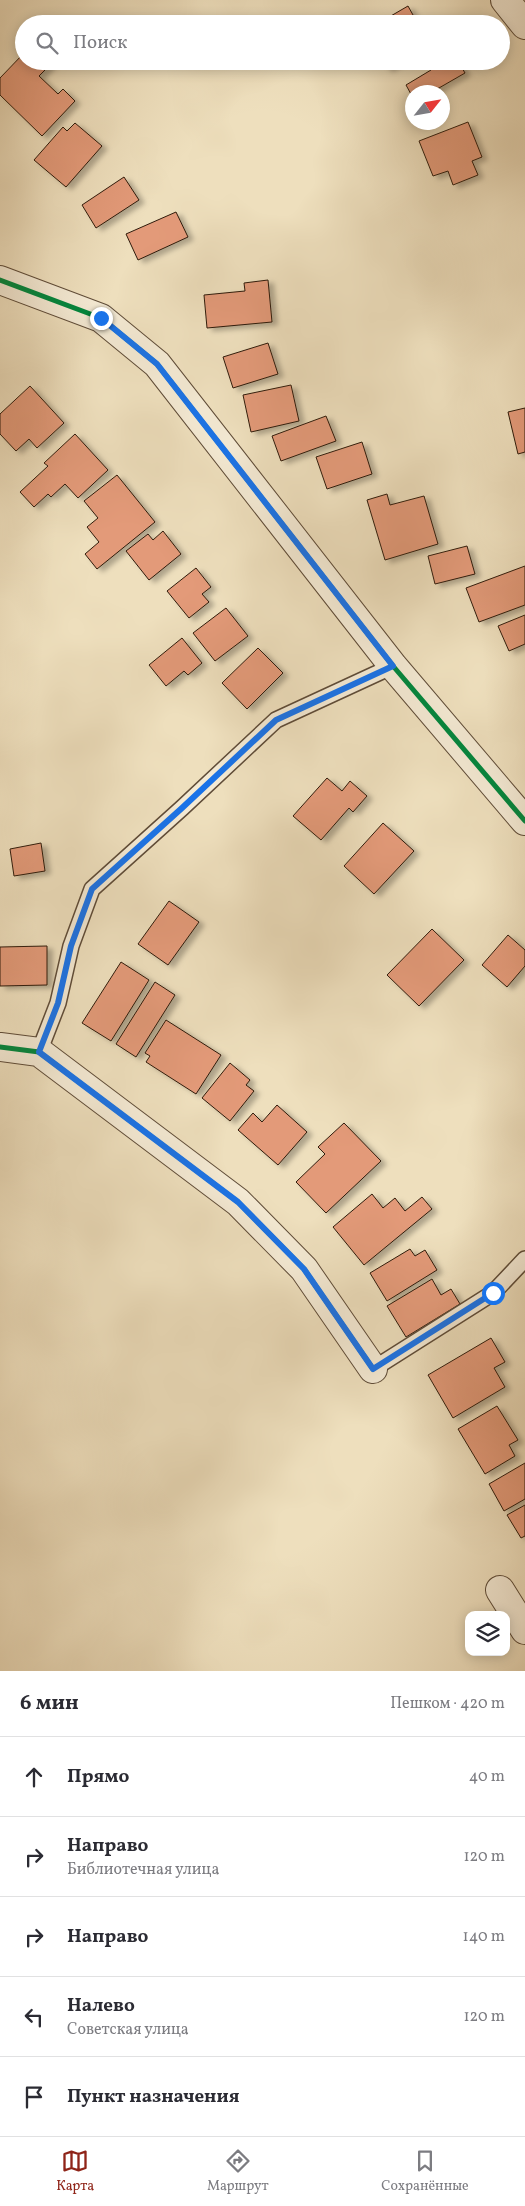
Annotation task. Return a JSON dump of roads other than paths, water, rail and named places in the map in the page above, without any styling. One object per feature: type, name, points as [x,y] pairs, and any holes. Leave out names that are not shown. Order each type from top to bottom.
[{"type":"street","points":[[505,0],[525,25]]},
{"type":"street","points":[[0,280],[101,318],[157,364],[393,666],[525,820]]},
{"type":"street","points":[[0,1047],[39,1052],[238,1202],[304,1269],[373,1369]]},
{"type":"street","points":[[500,1590],[525,1630]]},
{"type":"lane","points":[[39,1052],[58,1003],[71,946],[92,889],[276,720],[393,666]]},
{"type":"lane","points":[[373,1369],[493,1293],[525,1259]]}]
